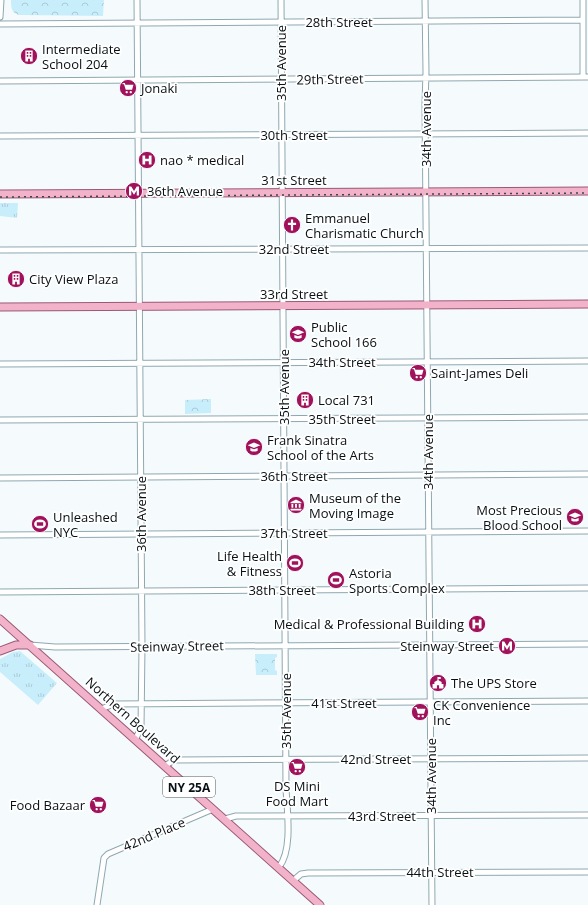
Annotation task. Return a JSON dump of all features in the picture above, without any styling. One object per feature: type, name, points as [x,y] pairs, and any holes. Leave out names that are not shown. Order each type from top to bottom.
[{"type":"main road","name":"31st Street","points":[[0,194],[588,191]]},
{"type":"main road","name":"33rd Street","points":[[0,307],[588,304]]},
{"type":"main road","name":"Northern Boulevard","points":[[0,618],[294,880],[320,905]]},
{"type":"main road","points":[[0,651],[16,645],[30,646]]},
{"type":"street","points":[[0,17],[1,0]]},
{"type":"street","name":"36th Avenue","points":[[136,740],[141,728],[142,646],[137,0]]},
{"type":"street","name":"35th Avenue","points":[[279,867],[286,855],[288,834],[281,0]]},
{"type":"street","name":"34th Avenue","points":[[425,0],[432,905]]},
{"type":"street","points":[[583,0],[582,20],[585,77]]},
{"type":"street","name":"28th Street","points":[[0,24],[582,20]]},
{"type":"street","name":"29th Street","points":[[0,81],[585,77]]},
{"type":"street","name":"30th Street","points":[[0,136],[588,133]]},
{"type":"street","name":"32nd Street","points":[[0,250],[588,248]]},
{"type":"street","name":"34th Street","points":[[0,364],[588,361]]},
{"type":"street","name":"35th Street","points":[[0,420],[588,417]]},
{"type":"street","name":"36th Street","points":[[0,478],[588,474]]},
{"type":"street","name":"37th Street","points":[[0,535],[588,531]]},
{"type":"street","name":"38th Street","points":[[0,592],[588,588]]},
{"type":"street","name":"Steinway Street","points":[[30,646],[588,644]]},
{"type":"street","name":"41st Street","points":[[101,709],[114,704],[588,702]]},
{"type":"street","name":"42nd Street","points":[[165,766],[174,760],[588,758]]},
{"type":"street","name":"42nd Place","points":[[97,905],[104,858],[110,852],[213,809]]},
{"type":"street","name":"43rd Street","points":[[225,819],[236,816],[588,815]]},
{"type":"street","name":"44th Street","points":[[294,880],[301,874],[308,873],[588,872]]},
{"type":"green space","points":[[11,0],[104,0],[103,16],[19,15],[13,11],[11,7]]},
{"type":"green space","points":[[0,203],[18,203],[17,218],[0,216]]},
{"type":"green space","points":[[211,399],[211,413],[185,414],[185,400]]},
{"type":"green space","points":[[20,651],[57,683],[38,705],[0,672],[0,659],[13,652]]},
{"type":"green space","points":[[255,654],[277,654],[277,657],[275,658],[275,670],[277,671],[277,675],[256,675]]},
{"type":"railway","points":[[0,197],[588,193]]},
{"type":"place","name":"Intermediate School 204","points":[[29,56]]},
{"type":"place","name":"Jonaki","points":[[128,88]]},
{"type":"place","name":"nao * medical","points":[[147,160]]},
{"type":"place","name":"36th Avenue","points":[[134,191]]},
{"type":"place","name":"Emmanuel Charismatic Church","points":[[292,225]]},
{"type":"place","name":"City View Plaza","points":[[16,279]]},
{"type":"place","name":"Public School 166","points":[[298,334]]},
{"type":"place","name":"Saint-James Deli","points":[[418,373]]},
{"type":"place","name":"Local 731","points":[[305,400]]},
{"type":"place","name":"Frank Sinatra School of the Arts","points":[[254,447]]},
{"type":"place","name":"Museum of the Moving Image","points":[[296,505]]},
{"type":"place","name":"Most Precious Blood School","points":[[575,517]]},
{"type":"place","name":"Unleashed NYC","points":[[40,524]]},
{"type":"place","name":"Life Health & Fitness","points":[[295,563]]},
{"type":"place","name":"Astoria Sports Complex","points":[[336,580]]},
{"type":"place","name":"Medical & Professional Building","points":[[477,624]]},
{"type":"place","name":"Steinway Street","points":[[507,646]]},
{"type":"place","name":"The UPS Store","points":[[438,683]]},
{"type":"place","name":"CK Convenience Inc","points":[[420,712]]},
{"type":"place","name":"DS Mini Food Mart","points":[[297,767]]},
{"type":"place","name":"Food Bazaar","points":[[98,805]]}]
